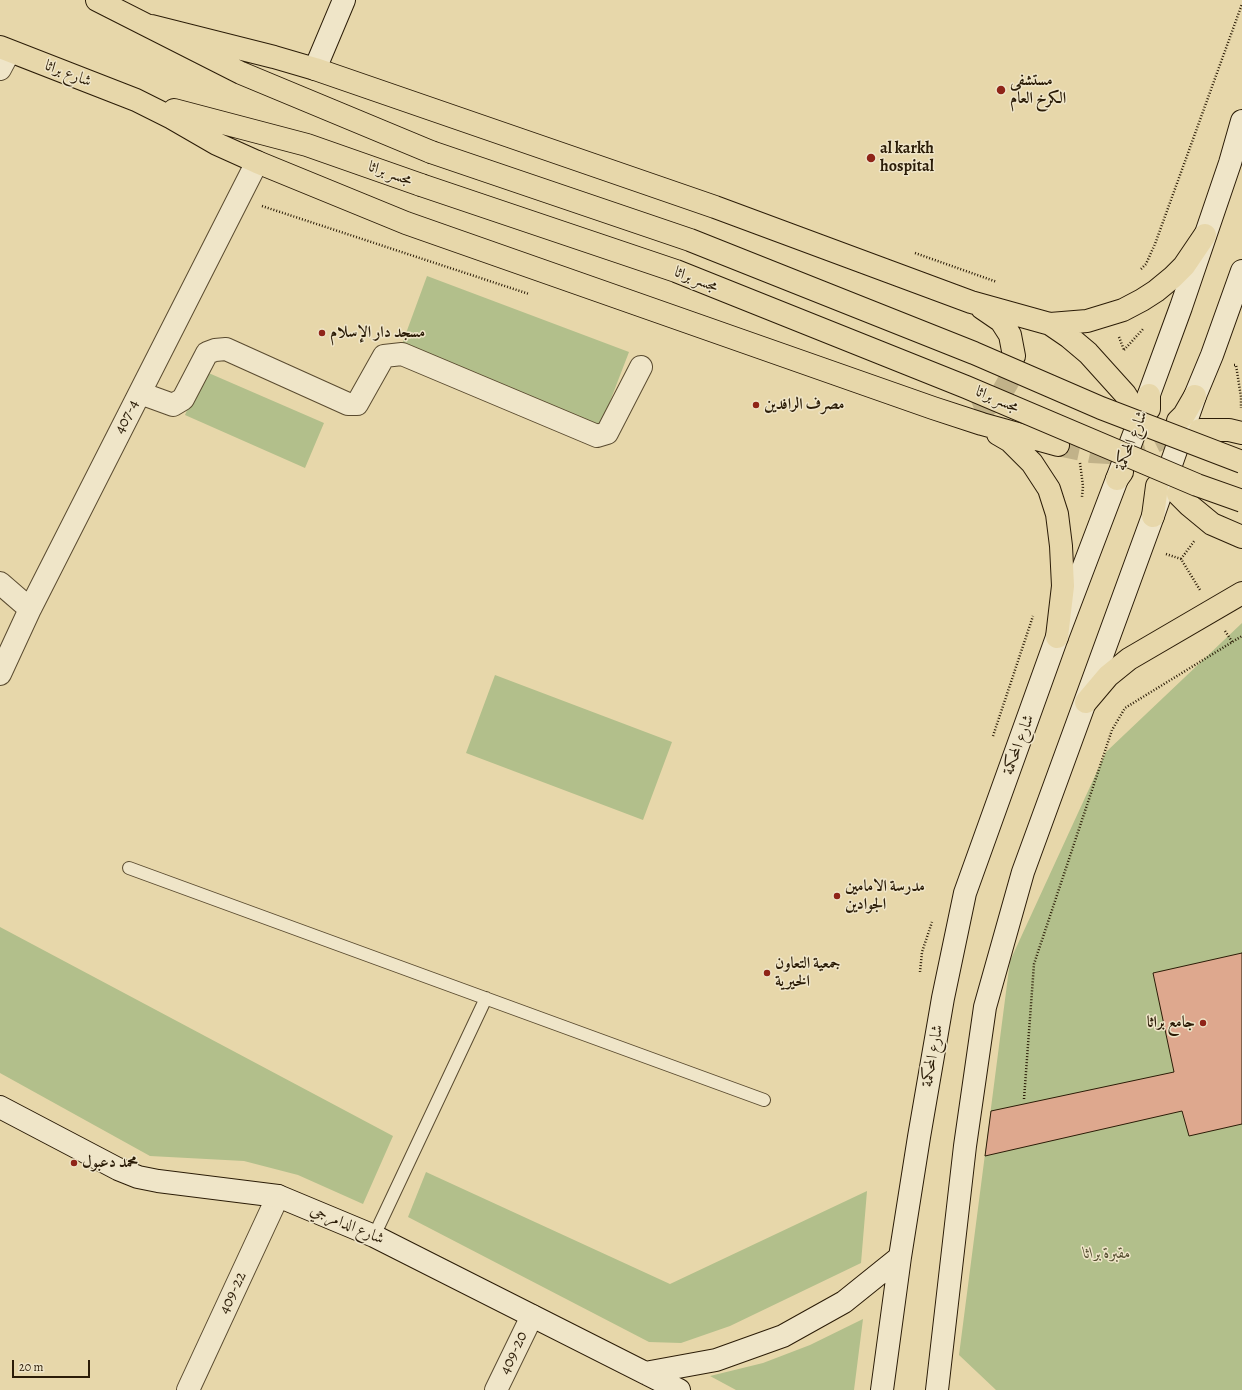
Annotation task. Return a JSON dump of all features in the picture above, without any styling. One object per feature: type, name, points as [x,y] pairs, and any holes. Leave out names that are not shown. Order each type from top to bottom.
[{"type":"main road","points":[[97,0],[151,26],[241,73],[431,152],[690,240],[974,353],[1115,413],[1242,462]]},
{"type":"main road","points":[[315,69],[344,0]]},
{"type":"main road","points":[[151,26],[274,57],[315,69],[715,207],[971,302],[1050,324],[1088,353],[1125,394],[1143,402]]},
{"type":"main road","name":"شارع براثا","points":[[3,56],[136,100]]},
{"type":"main road","points":[[136,100],[172,118],[217,144],[406,223],[933,408],[954,411],[978,418],[1058,445]]},
{"type":"main road","name":"مجسر براثا","points":[[136,100],[307,145],[676,271],[966,387],[1197,485],[1242,501]]},
{"type":"main road","name":"شارع المحكمة","points":[[882,1390],[918,1137],[942,1006],[965,893],[1057,637],[1120,476],[1143,402],[1181,307],[1230,163],[1242,121]]},
{"type":"main road","name":"407-4","points":[[0,674],[30,609],[257,162]]},
{"type":"main road","points":[[1050,324],[1087,321],[1123,310],[1142,300],[1156,291],[1184,266],[1205,235]]},
{"type":"main road","points":[[937,1390],[965,1146],[985,1007],[1024,872],[1154,516],[1195,396],[1212,355],[1242,271]]},
{"type":"main road","points":[[971,302],[1001,320],[1010,334],[1014,356]]},
{"type":"main road","points":[[140,393],[173,405],[183,399],[207,353],[215,350],[226,349],[348,404],[357,404],[384,356],[402,354],[597,436],[607,433],[641,367]]},
{"type":"main road","points":[[1178,421],[1184,415],[1195,396]]},
{"type":"main road","points":[[978,418],[1010,441],[1027,457],[1049,489],[1057,514],[1062,546],[1062,586],[1057,637]]},
{"type":"main road","points":[[1200,430],[1230,430],[1241,423]]},
{"type":"main road","points":[[1154,516],[1157,486]]},
{"type":"main road","points":[[1178,494],[1212,524],[1242,536]]},
{"type":"main road","points":[[0,583],[30,609]]},
{"type":"main road","points":[[1086,702],[1108,676],[1129,659],[1242,593]]},
{"type":"main road","name":"شارع الدامرجي","points":[[0,1106],[118,1169],[138,1177],[158,1181],[278,1196],[374,1236],[674,1389]]},
{"type":"main road","name":"409-22","points":[[188,1390],[278,1196]]},
{"type":"main road","points":[[645,1373],[716,1360],[783,1336],[844,1302],[900,1257]]},
{"type":"main road","name":"409-20","points":[[496,1390],[532,1316]]},
{"type":"lane","points":[[129,868],[764,1100]]},
{"type":"lane","points":[[374,1236],[486,998]]},
{"type":"path","points":[[1137,273],[1146,264],[1155,244],[1242,4]]},
{"type":"path","points":[[239,198],[533,296]]},
{"type":"path","points":[[913,252],[1002,284]]},
{"type":"path","points":[[1121,354],[1145,327],[1150,326]]},
{"type":"path","points":[[1118,336],[1124,350]]},
{"type":"path","points":[[1233,364],[1236,366],[1242,397],[1241,423]]},
{"type":"path","points":[[1081,468],[1084,486],[1082,502]]},
{"type":"path","points":[[1181,559],[1198,537]]},
{"type":"path","points":[[1163,553],[1181,559],[1203,595]]},
{"type":"path","points":[[991,742],[1034,614]]},
{"type":"path","points":[[1024,1100],[1034,964],[1112,730],[1125,708],[1242,636]]},
{"type":"path","points":[[920,972],[922,952],[934,915]]},
{"type":"green space","points":[[427,276],[629,352],[599,430],[398,355]]},
{"type":"green space","points":[[204,371],[324,423],[305,468],[185,415]]},
{"type":"green space","name":"مقبرة براثا","points":[[1242,623],[1242,1390],[996,1390],[959,1355],[1010,961],[1106,752]]},
{"type":"green space","points":[[495,675],[672,742],[643,820],[466,753]]},
{"type":"green space","points":[[0,927],[393,1136],[363,1204],[298,1175],[244,1161],[150,1156],[0,1073]]},
{"type":"green space","points":[[426,1172],[670,1284],[867,1191],[861,1263],[730,1326],[681,1343],[649,1342],[408,1217]]},
{"type":"green space","points":[[863,1319],[854,1390],[736,1390],[710,1376],[763,1363],[810,1345]]},
{"type":"building","name":"جامع براثا","points":[[1242,953],[1242,1124],[1189,1136],[1182,1111],[985,1156],[991,1111],[1174,1072],[1153,973]]},
{"type":"tunnel","points":[[975,411],[987,406],[1000,396],[1008,382],[1013,366],[1014,356]]},
{"type":"tunnel","points":[[1058,445],[1091,452],[1109,453],[1128,451],[1151,444],[1167,436],[1185,431]]},
{"type":"place","name":"مستشفى الكرخ العام","points":[[1001,90]]},
{"type":"place","name":"al karkh hospital","points":[[871,158]]},
{"type":"place","name":"مسجد دار الإسلام","points":[[322,333]]},
{"type":"place","name":"مصرف الرافدين","points":[[756,405]]},
{"type":"place","name":"مدرسة الامامين الجوادين","points":[[837,896]]},
{"type":"place","name":"جمعية التعاون الخيرية","points":[[767,973]]},
{"type":"place","name":"جامع براثا","points":[[1203,1023]]},
{"type":"place","name":"محمد دعبول","points":[[74,1163]]}]
